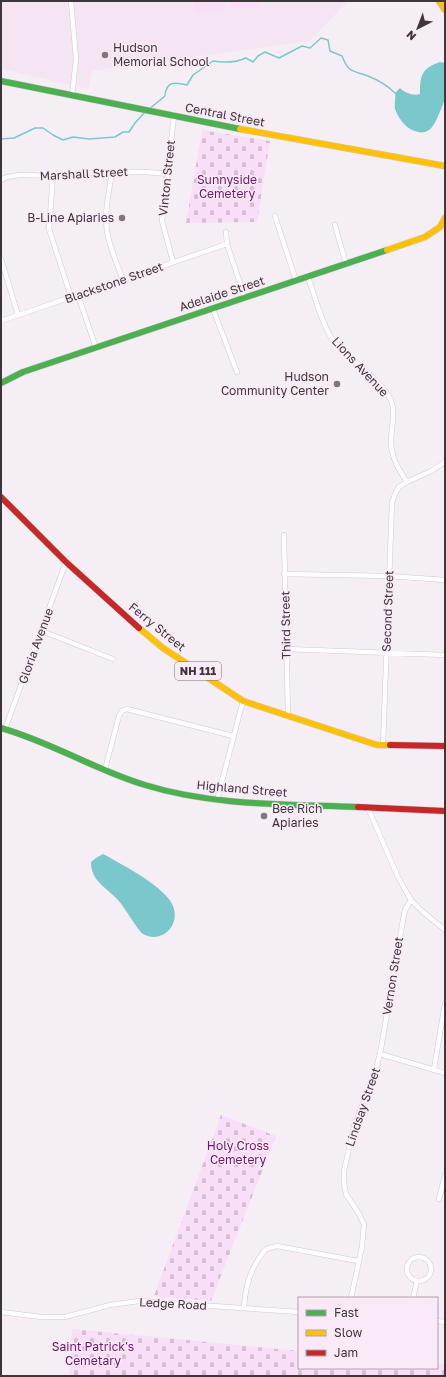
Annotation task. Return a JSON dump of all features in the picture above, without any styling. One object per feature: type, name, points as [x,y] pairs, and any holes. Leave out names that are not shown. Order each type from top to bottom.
[{"type":"street","points":[[71,1],[76,59],[72,96]]},
{"type":"street","points":[[439,1],[445,10]]},
{"type":"street","name":"Central Street","points":[[1,81],[174,116],[445,166]]},
{"type":"street","name":"Vinton Street","points":[[173,262],[162,221],[174,116]]},
{"type":"street","name":"Marshall Street","points":[[1,180],[10,177],[53,176],[94,172],[135,171],[167,174]]},
{"type":"street","points":[[112,172],[106,228],[123,280]]},
{"type":"street","points":[[53,176],[49,229],[71,297]]},
{"type":"street","points":[[275,216],[296,281]]},
{"type":"street","name":"Adelaide Street","points":[[1,384],[23,372],[308,277],[425,236],[440,227],[445,220]]},
{"type":"street","points":[[335,225],[346,264]]},
{"type":"street","points":[[226,232],[227,244],[245,298]]},
{"type":"street","name":"Blackstone Street","points":[[1,321],[227,244]]},
{"type":"street","points":[[1,259],[18,315]]},
{"type":"street","name":"Lions Avenue","points":[[308,277],[332,340],[380,385],[392,401],[392,448],[397,465],[407,482]]},
{"type":"street","points":[[78,295],[96,348]]},
{"type":"street","points":[[213,309],[237,372]]},
{"type":"street","points":[[407,482],[431,471],[445,462]]},
{"type":"street","name":"Second Street","points":[[383,746],[388,653],[392,502],[399,487],[407,482]]},
{"type":"street","name":"Ferry Street","points":[[1,497],[66,562],[156,642],[243,701],[363,741],[383,746],[445,746]]},
{"type":"street","name":"Third Street","points":[[284,535],[288,716]]},
{"type":"street","name":"Gloria Avenue","points":[[3,728],[42,631],[66,562]]},
{"type":"street","points":[[284,574],[389,576],[445,580]]},
{"type":"street","points":[[42,631],[113,659]]},
{"type":"street","points":[[286,649],[445,655]]},
{"type":"street","points":[[217,800],[243,701]]},
{"type":"street","points":[[105,769],[119,716],[122,711],[127,709],[233,736]]},
{"type":"street","name":"Highland Street","points":[[3,728],[59,749],[148,786],[217,800],[445,811]]},
{"type":"street","points":[[368,808],[398,877],[411,900],[445,930]]},
{"type":"street","name":"Vernon Street","points":[[380,1054],[405,910],[411,900]]},
{"type":"street","points":[[434,1069],[445,1003]]},
{"type":"street","points":[[380,1054],[445,1073]]},
{"type":"street","name":"Lindsay Street","points":[[350,1297],[362,1247],[364,1224],[346,1194],[344,1183],[345,1160],[354,1126],[374,1076],[380,1054]]},
{"type":"street","points":[[439,1198],[445,1175]]},
{"type":"street","points":[[244,1308],[245,1290],[248,1279],[266,1249],[277,1246],[358,1261]]},
{"type":"street","points":[[419,1258],[427,1261],[430,1266],[430,1272],[425,1279],[417,1281],[410,1277],[407,1269],[410,1262],[419,1258]]},
{"type":"street","points":[[413,1297],[417,1281]]},
{"type":"street","name":"Ledge Road","points":[[1,1312],[47,1317],[65,1317],[110,1305],[139,1301],[298,1312]]},
{"type":"shaded area","name":"Hudson Memorial School","points":[[1,1],[348,1],[310,41],[92,71],[88,89],[1,69]]},
{"type":"green space","points":[[193,1],[225,1],[226,9],[196,14]]},
{"type":"green space","points":[[229,1],[260,1],[260,7],[229,9]]},
{"type":"green space","name":"Sunnyside Cemetery","points":[[202,130],[270,141],[257,222],[186,223]]},
{"type":"green space","name":"Holy Cross Cemetery","points":[[221,1115],[276,1136],[211,1301],[154,1296]]},
{"type":"green space","name":"Saint Patrick's Cemetary","points":[[72,1329],[298,1351],[298,1369],[438,1369],[438,1364],[445,1364],[445,1376],[69,1376]]},
{"type":"water","points":[[440,62],[445,63],[445,97],[442,108],[432,127],[426,132],[418,132],[409,129],[399,118],[396,112],[395,93],[400,88],[409,94],[420,94],[421,78],[425,70]]},
{"type":"water","points":[[103,854],[147,880],[168,898],[173,906],[175,914],[174,922],[165,933],[159,936],[151,937],[140,932],[119,901],[99,882],[93,874],[91,862]]},
{"type":"waterway","points":[[148,110],[165,96],[169,85],[175,83],[187,85],[193,75],[213,61],[230,62],[246,58],[253,62],[258,56],[265,52],[279,58],[302,46],[310,48],[321,38],[328,40],[330,51],[342,56],[349,69],[379,81],[395,93]]},
{"type":"waterway","points":[[1,139],[14,138],[35,128],[43,128],[63,140],[73,137],[89,139],[115,137],[123,132],[129,132],[145,112]]},
{"type":"traffic: fast","points":[[1,81],[240,129]]},
{"type":"traffic: fast","points":[[1,383],[23,372],[387,250]]},
{"type":"traffic: fast","points":[[1,728],[38,741],[108,772],[171,792],[197,797],[250,803],[358,807]]},
{"type":"traffic: slow","points":[[439,1],[445,10]]},
{"type":"traffic: slow","points":[[240,129],[445,166]]},
{"type":"traffic: slow","points":[[387,250],[425,237],[440,227],[445,218]]},
{"type":"traffic: slow","points":[[139,628],[163,648],[243,701],[377,745],[390,745]]},
{"type":"traffic: jam","points":[[1,497],[66,562],[139,628]]},
{"type":"traffic: jam","points":[[390,745],[445,746]]},
{"type":"traffic: jam","points":[[358,807],[445,811]]},
{"type":"place","name":"Hudson Memorial School","points":[[105,55]]},
{"type":"place","name":"B-Line Apiaries","points":[[122,218]]},
{"type":"place","name":"Hudson Community Center","points":[[337,384]]},
{"type":"place","name":"Bee Rich Apiaries","points":[[264,816]]}]
